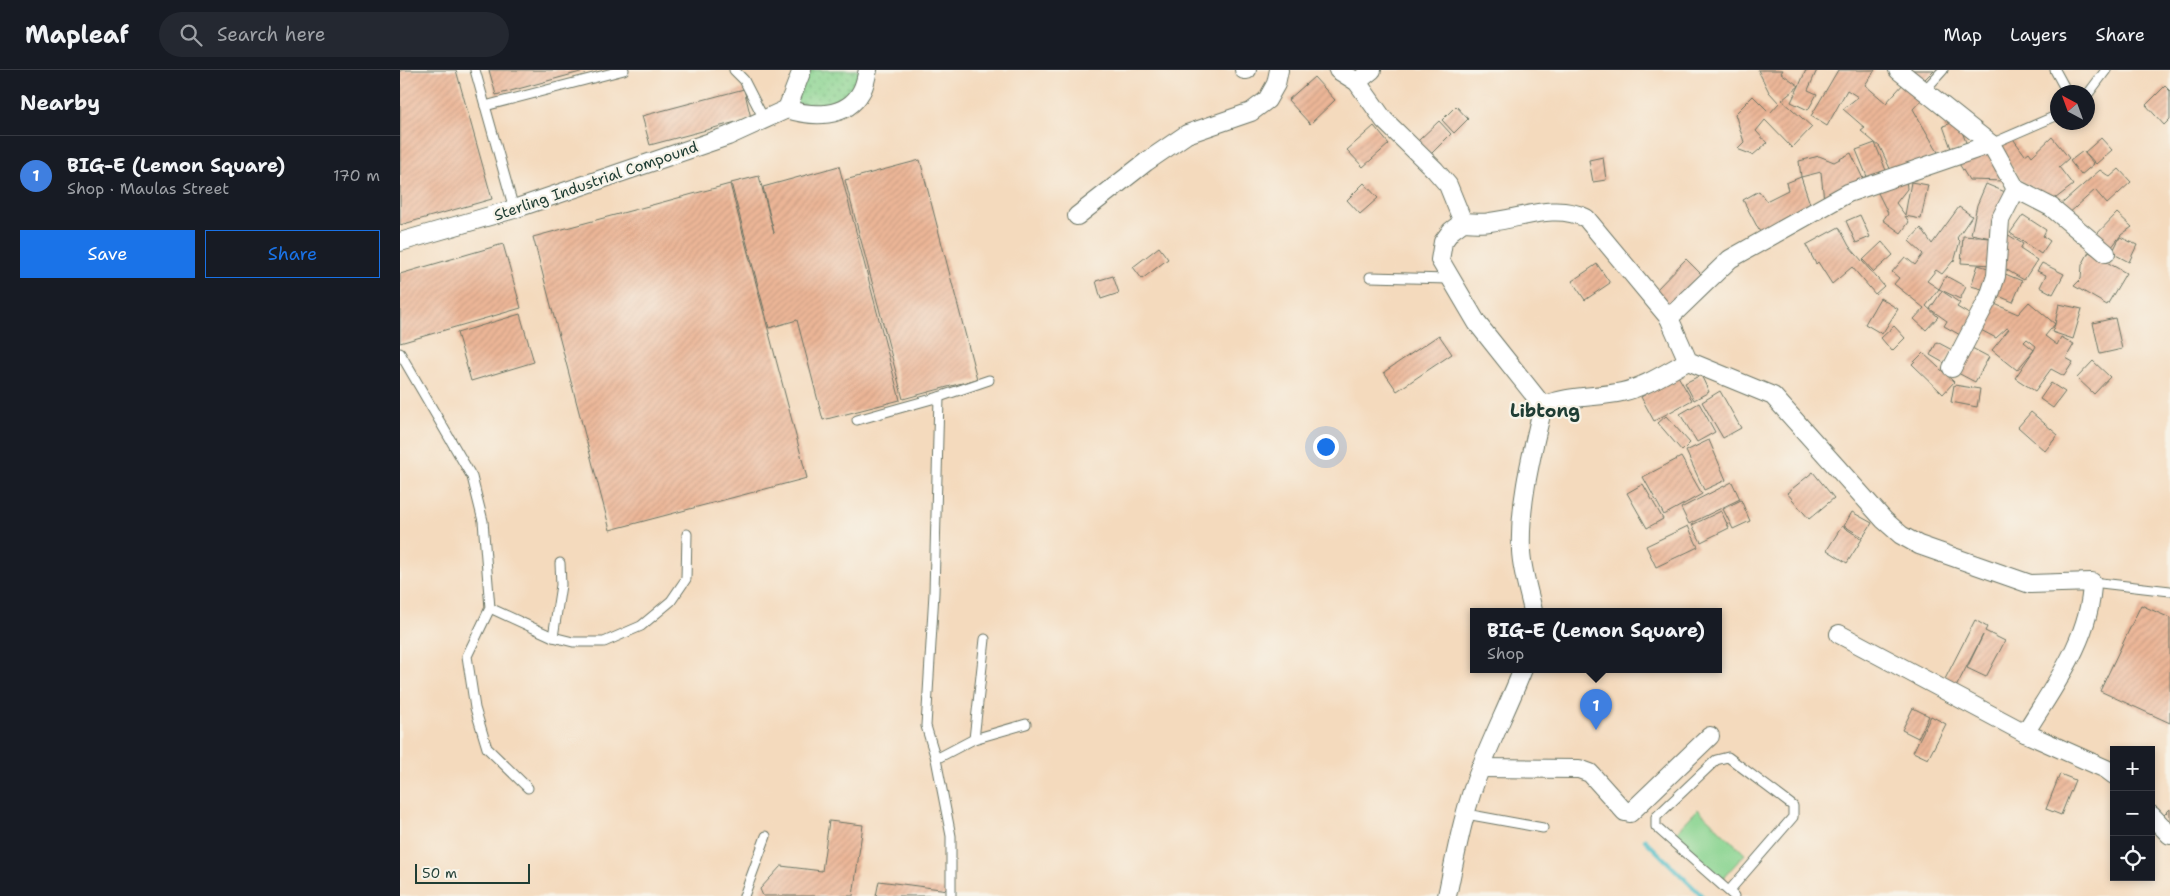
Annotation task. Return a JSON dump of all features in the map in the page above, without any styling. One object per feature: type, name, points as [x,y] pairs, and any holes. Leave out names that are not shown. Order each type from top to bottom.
[{"type":"street","points":[[802,70],[787,109],[807,115],[841,111],[850,106],[861,92],[868,70]]},
{"type":"street","points":[[1077,216],[1146,162],[1187,134],[1251,112],[1267,100],[1276,84],[1279,70]]},
{"type":"street","points":[[1338,70],[1357,82],[1384,120],[1448,185],[1463,222]]},
{"type":"street","points":[[1357,82],[1372,70]]},
{"type":"street","points":[[1898,70],[1991,144],[2016,189],[2051,207],[2106,253]]},
{"type":"street","name":"Sterling Industrial Compound","points":[[400,242],[514,210],[728,136],[787,109]]},
{"type":"street","points":[[1669,318],[1730,259],[1848,193],[1991,144]]},
{"type":"street","points":[[1952,368],[1989,297],[1996,276],[2000,220],[2016,189]]},
{"type":"street","points":[[1543,406],[1477,323],[1449,279],[1440,260],[1443,242],[1451,231],[1463,222],[1488,223],[1560,210],[1574,212],[1586,218],[1669,318],[1688,361],[1773,396],[1884,520],[1900,534],[1919,544],[2030,584],[2092,582],[2092,596],[2082,635],[2025,732]]},
{"type":"street","points":[[1543,406],[1560,399],[1622,392],[1647,383],[1688,361]]},
{"type":"street","points":[[1532,608],[1521,552],[1522,532],[1529,464],[1543,406]]},
{"type":"street","points":[[1839,634],[2025,732],[2110,772]]},
{"type":"street","points":[[1447,896],[1466,814],[1480,768],[1503,720],[1521,673]]},
{"type":"street","points":[[1480,768],[1579,768],[1590,773],[1625,812],[1630,813],[1710,736]]},
{"type":"street","points":[[2155,819],[2170,835]]},
{"type":"lane","points":[[475,70],[514,210]]},
{"type":"lane","points":[[485,106],[624,70]]},
{"type":"lane","points":[[734,70],[744,80],[764,119]]},
{"type":"lane","points":[[1924,91],[1943,70]]},
{"type":"lane","points":[[2055,70],[2063,85]]},
{"type":"lane","points":[[2095,85],[2106,70]]},
{"type":"lane","points":[[1991,144],[2050,118]]},
{"type":"lane","points":[[1370,277],[1449,279]]},
{"type":"lane","points":[[400,353],[472,477],[483,521],[490,608],[467,656],[475,708],[487,748],[528,788]]},
{"type":"lane","points":[[857,420],[939,397],[989,380]]},
{"type":"lane","points":[[939,397],[934,593],[926,726],[936,759],[951,836],[951,896]]},
{"type":"lane","points":[[490,608],[553,637],[572,642],[604,642],[641,626],[671,601],[686,579],[687,534]]},
{"type":"lane","points":[[553,637],[561,585],[560,563]]},
{"type":"lane","points":[[2092,582],[2170,591]]},
{"type":"lane","points":[[974,739],[985,639]]},
{"type":"lane","points":[[936,759],[974,739],[1026,724]]},
{"type":"lane","points":[[1722,757],[1728,757],[1793,806],[1794,811],[1793,817],[1731,893],[1656,827],[1655,822],[1656,817],[1716,760],[1722,757]]},
{"type":"lane","points":[[1466,814],[1543,828]]},
{"type":"lane","points":[[744,896],[766,836]]},
{"type":"green space","points":[[802,70],[868,70],[850,106],[787,109]]},
{"type":"green space","points":[[1698,809],[1745,854],[1722,879],[1675,833]]},
{"type":"building","points":[[400,70],[456,70],[492,199],[400,225]]},
{"type":"building","points":[[489,70],[584,70],[584,71],[496,95]]},
{"type":"building","points":[[1758,70],[1783,70],[1781,73],[1799,86],[1782,100],[1812,127],[1792,148],[1765,120],[1756,131],[1767,143],[1753,155],[1737,149],[1744,142],[1735,114],[1753,96],[1770,113],[1779,103],[1769,92]]},
{"type":"building","points":[[1806,70],[1817,70],[1808,90],[1817,94],[1808,110],[1791,102]]},
{"type":"building","points":[[1838,70],[1875,70],[1865,85],[1886,103],[1905,82],[1923,98],[1913,109],[1939,154],[1892,173],[1880,147],[1861,131],[1865,128],[1843,109],[1858,97],[1847,90],[1827,126],[1811,116]]},
{"type":"building","points":[[1900,70],[1934,70],[1923,81]]},
{"type":"building","points":[[1314,77],[1335,100],[1310,124],[1288,100]]},
{"type":"building","points":[[2165,86],[2170,91],[2170,119],[2164,125],[2146,105]]},
{"type":"building","points":[[744,89],[751,118],[650,145],[642,116]]},
{"type":"building","points":[[1456,106],[1468,119],[1454,133],[1442,120]]},
{"type":"building","points":[[1439,121],[1451,134],[1431,154],[1418,141]]},
{"type":"building","points":[[1958,121],[1967,145],[1952,151],[1943,126]]},
{"type":"building","points":[[1374,126],[1389,144],[1363,167],[1347,150]]},
{"type":"building","points":[[2011,136],[2025,155],[2029,152],[2032,156],[2052,137],[2069,158],[2059,167],[2073,185],[2047,205],[2033,187],[2024,184],[1997,146]]},
{"type":"building","points":[[2101,138],[2112,150],[2096,164],[2085,152]]},
{"type":"building","points":[[1875,143],[1887,173],[1868,179],[1856,150]]},
{"type":"building","points":[[1984,146],[2005,181],[1969,180],[1958,162]]},
{"type":"building","points":[[2083,151],[2094,164],[2081,175],[2070,161]]},
{"type":"building","points":[[1851,153],[1865,183],[1824,201],[1821,172],[1801,177],[1799,161],[1819,156],[1834,162]]},
{"type":"building","points":[[1603,157],[1606,180],[1593,182],[1589,160]]},
{"type":"building","points":[[920,160],[977,379],[903,399],[845,180]]},
{"type":"building","points":[[839,166],[900,400],[823,420],[797,320],[769,328],[731,183],[759,176],[774,233],[763,187]]},
{"type":"building","points":[[2119,169],[2131,182],[2107,204],[2095,190],[2067,215],[2057,208],[2100,170],[2110,177]]},
{"type":"building","points":[[1801,177],[1811,207],[1761,234],[1743,200],[1759,191],[1766,201],[1788,190],[1786,183]]},
{"type":"building","points":[[1906,177],[1907,189],[1896,203],[1905,215],[1911,182],[1928,185],[1921,219],[1905,216],[1909,222],[1901,233],[1883,220],[1888,213],[1877,191]]},
{"type":"building","points":[[1364,183],[1378,198],[1360,214],[1347,200]]},
{"type":"building","points":[[730,184],[807,478],[610,530],[533,237]]},
{"type":"building","points":[[1986,184],[2010,194],[1992,265],[1961,263],[1963,236],[1991,238],[1971,234],[1977,205]]},
{"type":"building","points":[[1959,207],[1972,216],[1957,238],[1960,241],[1954,262],[1942,274],[1936,270],[1927,281],[1939,289],[1926,306],[1938,317],[1926,330],[1914,319],[1924,308],[1894,284],[1899,278],[1892,272],[1905,257],[1915,265],[1923,254],[1909,241],[1921,228],[1932,244]]},
{"type":"building","points":[[2117,213],[2132,227],[2121,235],[2108,252],[2093,238]]},
{"type":"building","points":[[1860,215],[1870,237],[1856,243],[1846,221]]},
{"type":"building","points":[[2023,215],[2046,230],[2043,236],[2050,241],[2041,254],[2010,233]]},
{"type":"building","points":[[1839,227],[1849,246],[1884,286],[1875,294],[1852,267],[1832,284],[1818,262],[1816,264],[1806,245]]},
{"type":"building","points":[[2002,231],[2023,244],[2020,249],[2037,260],[2024,280],[2000,266]]},
{"type":"building","points":[[2120,237],[2137,245],[2129,262],[2112,253]]},
{"type":"building","points":[[1882,242],[1893,255],[1874,272],[1863,260]]},
{"type":"building","points":[[503,244],[521,308],[400,343],[400,274]]},
{"type":"building","points":[[1159,247],[1168,259],[1142,279],[1133,267]]},
{"type":"building","points":[[2089,252],[2126,273],[2107,305],[2074,286],[2081,279],[2082,265]]},
{"type":"building","points":[[1686,259],[1701,274],[1669,306],[1654,292]]},
{"type":"building","points":[[2042,263],[2064,274],[2053,294],[2040,287],[2046,275],[2037,271]]},
{"type":"building","points":[[1597,264],[1610,283],[1585,300],[1572,281]]},
{"type":"building","points":[[1978,265],[1995,270],[1989,291],[1971,286]]},
{"type":"building","points":[[2003,273],[2022,281],[2013,302],[1994,294]]},
{"type":"building","points":[[1113,276],[1119,293],[1101,299],[1096,281]]},
{"type":"building","points":[[1946,276],[1966,287],[1960,299],[1939,289]]},
{"type":"building","points":[[1942,291],[1960,303],[1957,307],[1974,317],[1962,336],[1944,326],[1947,321],[1930,309]]},
{"type":"building","points":[[1880,298],[1898,309],[1882,334],[1865,324]]},
{"type":"building","points":[[1990,302],[2018,314],[2029,302],[2055,324],[2045,336],[2057,345],[2061,337],[2074,344],[2066,358],[2073,362],[2064,376],[2051,369],[2035,391],[2015,378],[2034,350],[2017,370],[1992,350],[2009,329],[2007,328],[1996,338],[1977,328]],"holes":[[[2027,339],[2036,346],[2034,350],[2024,342]]]},
{"type":"building","points":[[2059,304],[2082,309],[2073,339],[2052,332]]},
{"type":"building","points":[[520,314],[534,362],[471,381],[457,333]]},
{"type":"building","points":[[2115,318],[2122,349],[2100,354],[2093,323]]},
{"type":"building","points":[[1894,326],[1905,338],[1892,351],[1881,338]]},
{"type":"building","points":[[1439,335],[1452,354],[1397,391],[1384,372]]},
{"type":"building","points":[[1937,342],[1952,350],[1944,363],[1930,355]]},
{"type":"building","points":[[1970,347],[1989,357],[1975,382],[1956,372]]},
{"type":"building","points":[[1923,353],[1954,382],[1943,394],[1912,364]]},
{"type":"building","points":[[2093,361],[2110,377],[2094,394],[2077,378]]},
{"type":"building","points":[[1701,375],[1709,392],[1694,400],[1685,383]]},
{"type":"building","points":[[1678,376],[1692,400],[1654,421],[1641,397]]},
{"type":"building","points":[[2051,383],[2065,392],[2053,408],[2040,399]]},
{"type":"building","points":[[1954,385],[1980,389],[1977,407],[1951,402]]},
{"type":"building","points":[[1720,391],[1741,428],[1723,438],[1702,402]]},
{"type":"building","points":[[1699,403],[1715,432],[1697,442],[1680,414]]},
{"type":"building","points":[[2031,412],[2058,435],[2045,451],[2018,427]]},
{"type":"building","points":[[1666,416],[1690,443],[1682,451],[1658,423]]},
{"type":"building","points":[[1709,440],[1726,480],[1704,490],[1686,451]]},
{"type":"building","points":[[1681,457],[1702,494],[1664,515],[1643,477]]},
{"type":"building","points":[[1813,472],[1834,498],[1809,519],[1787,493]]},
{"type":"building","points":[[1732,482],[1740,499],[1689,524],[1681,508]]},
{"type":"building","points":[[1643,484],[1663,519],[1647,528],[1627,493]]},
{"type":"building","points":[[1741,500],[1750,521],[1733,529],[1723,509]]},
{"type":"building","points":[[1721,511],[1729,528],[1701,542],[1692,525]]},
{"type":"building","points":[[1852,512],[1872,523],[1863,537],[1844,526]]},
{"type":"building","points":[[1688,526],[1698,547],[1656,567],[1646,546]]},
{"type":"building","points":[[1842,526],[1862,539],[1847,563],[1827,550]]},
{"type":"building","points":[[2141,605],[2170,618],[2170,723],[2100,691]]},
{"type":"building","points":[[1975,620],[1987,627],[1985,631],[2005,641],[1986,677],[1967,668],[1983,635],[1955,689],[1943,683]]},
{"type":"building","points":[[1913,708],[1929,716],[1918,738],[1902,730]]},
{"type":"building","points":[[1931,716],[1946,724],[1928,759],[1913,752]]},
{"type":"building","points":[[2060,774],[2075,780],[2061,815],[2046,809]]},
{"type":"building","points":[[2170,809],[2170,826],[2162,817]]},
{"type":"building","points":[[829,821],[863,825],[853,896],[763,896],[760,889],[781,866],[822,871]]},
{"type":"building","points":[[879,881],[948,890],[947,896],[876,896]]},
{"type":"waterway","points":[[1645,840],[1702,896]]},
{"type":"place","name":"BIG-E (Lemon Square)","points":[[1596,730]]},
{"type":"district","name":"Libtong","points":[[1545,411]]}]
